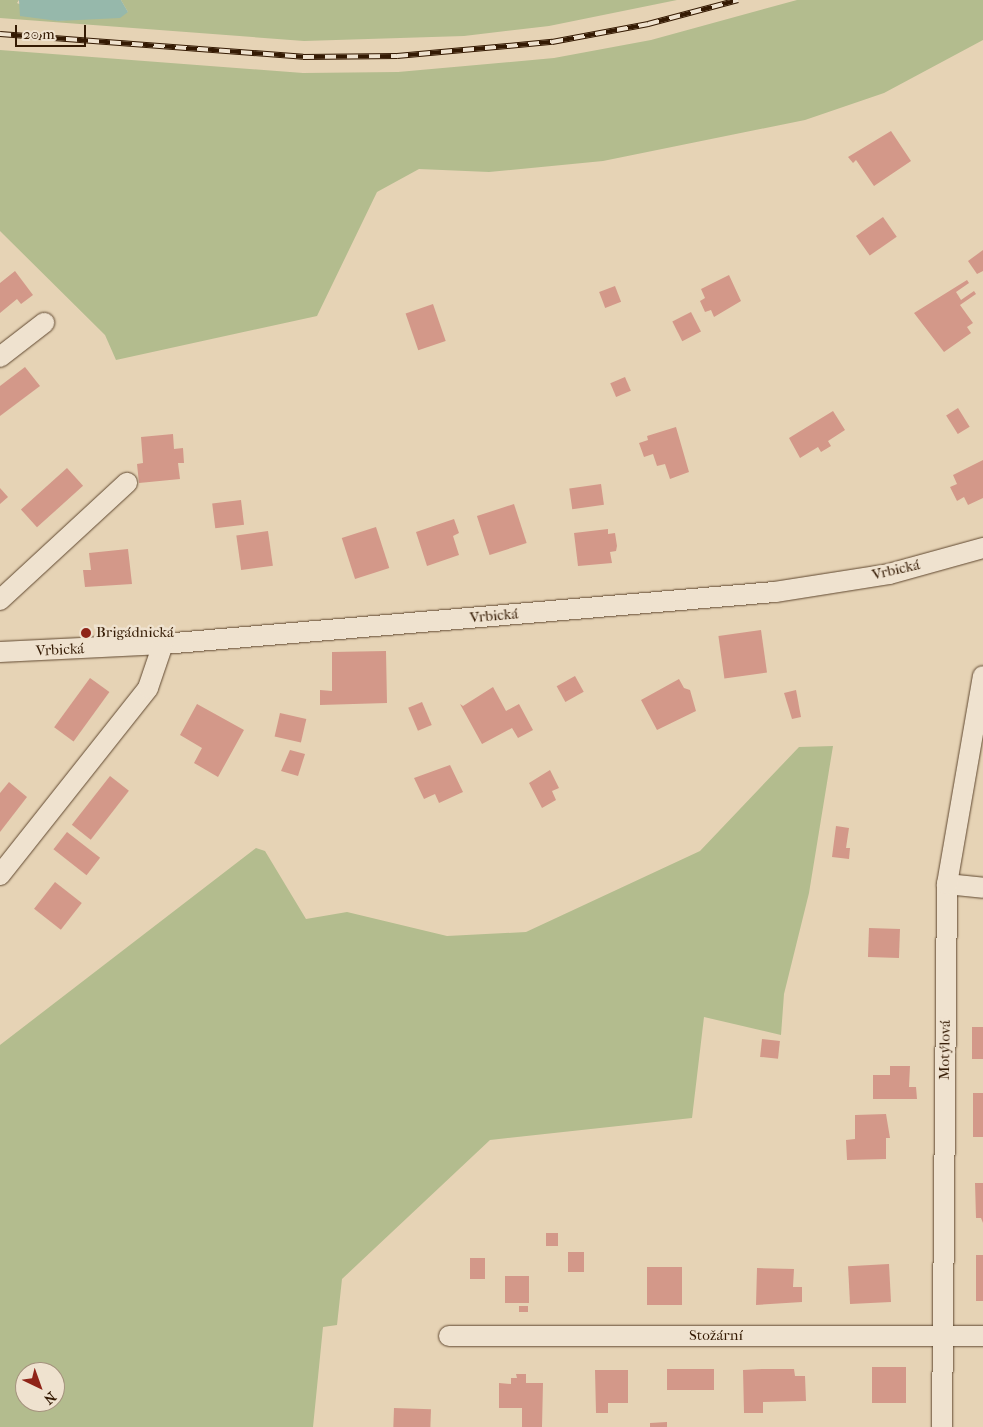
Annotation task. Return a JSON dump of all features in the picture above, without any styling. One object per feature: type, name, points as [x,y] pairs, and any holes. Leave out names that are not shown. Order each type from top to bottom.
[{"type":"street","points":[[0,357],[44,323]]},
{"type":"street","points":[[0,600],[127,483]]},
{"type":"street","name":"Vrbická","points":[[0,652],[163,644],[775,592],[889,574],[983,548]]},
{"type":"street","points":[[0,875],[148,688],[163,644]]},
{"type":"street","name":"Motýlová","points":[[942,1427],[947,884],[983,676]]},
{"type":"street","points":[[947,884],[983,888]]},
{"type":"street","name":"Stožární","points":[[449,1336],[983,1336]]},
{"type":"green space","points":[[0,0],[19,0],[17,3],[58,21],[128,12],[121,0],[677,0],[549,26],[464,36],[304,41],[0,18]]},
{"type":"green space","points":[[797,0],[983,0],[983,40],[884,93],[805,120],[603,161],[489,172],[419,169],[377,192],[317,316],[116,360],[105,335],[0,231],[0,50],[303,73],[398,72],[554,58],[651,40]]},
{"type":"green space","points":[[833,746],[809,893],[784,994],[781,1035],[704,1017],[692,1118],[490,1140],[342,1279],[337,1325],[323,1327],[313,1427],[0,1427],[0,1045],[256,848],[265,851],[306,919],[347,912],[447,936],[526,932],[700,851],[799,747]]},
{"type":"shaded area","points":[[19,0],[121,0],[128,12],[120,18],[58,21],[20,16]]},
{"type":"building","points":[[891,131],[911,161],[874,186],[856,160],[853,163],[848,157]]},
{"type":"building","points":[[883,217],[897,237],[870,256],[856,236]]},
{"type":"building","points":[[983,250],[983,271],[977,274],[968,261]]},
{"type":"building","points":[[15,271],[33,295],[21,304],[17,299],[0,313],[0,283]]},
{"type":"building","points":[[729,275],[741,301],[714,317],[711,310],[705,312],[700,301],[705,298],[701,289]]},
{"type":"building","points":[[967,280],[969,283],[956,292],[961,300],[974,291],[976,294],[960,305],[973,323],[967,327],[971,333],[944,352],[914,313]]},
{"type":"building","points":[[615,286],[621,302],[605,308],[599,292]]},
{"type":"building","points":[[433,304],[446,341],[418,350],[406,313]]},
{"type":"building","points":[[691,312],[701,332],[682,341],[672,322]]},
{"type":"building","points":[[25,367],[40,386],[0,416],[0,386]]},
{"type":"building","points":[[625,377],[631,391],[616,397],[610,383]]},
{"type":"building","points":[[958,408],[970,427],[958,434],[946,415]]},
{"type":"building","points":[[833,411],[845,430],[828,441],[831,446],[821,452],[818,447],[800,458],[789,438]]},
{"type":"building","points":[[676,427],[689,472],[670,479],[665,464],[657,466],[653,454],[644,457],[639,443],[648,440],[647,436]]},
{"type":"building","points":[[173,434],[174,449],[183,448],[184,463],[178,463],[180,479],[139,483],[137,464],[143,463],[141,437]]},
{"type":"building","points":[[983,460],[983,498],[968,505],[964,497],[957,501],[950,487],[957,484],[953,475]]},
{"type":"building","points":[[67,468],[83,486],[37,527],[21,509]]},
{"type":"building","points":[[601,484],[604,505],[572,509],[569,488]]},
{"type":"building","points":[[0,488],[8,497],[0,504]]},
{"type":"building","points":[[241,500],[244,525],[215,528],[212,504]]},
{"type":"building","points":[[514,504],[527,543],[490,555],[477,516]]},
{"type":"building","points":[[454,519],[459,533],[453,536],[459,555],[427,566],[416,532]]},
{"type":"building","points":[[376,527],[389,568],[355,579],[342,538]]},
{"type":"building","points":[[608,529],[608,534],[615,533],[617,546],[616,551],[610,552],[612,563],[578,566],[574,533]]},
{"type":"building","points":[[268,531],[273,566],[241,570],[236,535]]},
{"type":"building","points":[[128,549],[132,584],[85,587],[83,570],[91,570],[89,553]]},
{"type":"building","points":[[761,630],[767,673],[724,679],[718,636]]},
{"type":"building","points":[[386,651],[387,703],[320,705],[320,690],[332,691],[332,652]]},
{"type":"building","points":[[575,676],[584,692],[565,702],[557,686]]},
{"type":"building","points":[[90,678],[109,692],[74,741],[54,727]]},
{"type":"building","points":[[679,679],[684,688],[690,690],[696,711],[657,730],[641,700]]},
{"type":"building","points":[[493,687],[506,711],[519,704],[533,730],[518,738],[512,728],[482,744],[460,704],[463,706]]},
{"type":"building","points":[[796,690],[801,717],[792,719],[784,693]]},
{"type":"building","points":[[422,702],[432,725],[418,731],[408,708]]},
{"type":"building","points":[[197,704],[244,730],[218,777],[194,763],[202,748],[180,735]]},
{"type":"building","points":[[280,713],[306,719],[301,742],[275,736]]},
{"type":"building","points":[[290,750],[305,754],[298,776],[281,771]]},
{"type":"building","points":[[450,765],[463,792],[439,803],[435,794],[424,799],[414,778]]},
{"type":"building","points":[[550,770],[559,788],[552,791],[556,800],[542,808],[529,783]]},
{"type":"building","points":[[110,776],[129,791],[91,840],[72,825]]},
{"type":"building","points":[[9,782],[27,797],[0,832],[0,793]]},
{"type":"building","points":[[836,826],[849,828],[846,848],[850,848],[849,859],[832,857]]},
{"type":"building","points":[[67,832],[100,858],[87,875],[53,849]]},
{"type":"building","points":[[55,882],[82,903],[61,930],[34,909]]},
{"type":"building","points":[[869,928],[900,929],[899,958],[868,957]]},
{"type":"building","points":[[972,1027],[983,1027],[983,1059],[972,1059]]},
{"type":"building","points":[[762,1039],[780,1041],[778,1059],[760,1057]]},
{"type":"building","points":[[890,1066],[910,1066],[909,1087],[916,1087],[917,1099],[873,1099],[873,1075],[890,1075]]},
{"type":"building","points":[[973,1093],[983,1093],[983,1137],[973,1137]]},
{"type":"building","points":[[886,1114],[890,1138],[886,1138],[886,1159],[847,1160],[846,1140],[855,1139],[855,1115]]},
{"type":"building","points":[[975,1183],[983,1183],[983,1223],[981,1218],[976,1218]]},
{"type":"building","points":[[546,1233],[558,1233],[558,1246],[546,1246]]},
{"type":"building","points":[[568,1252],[584,1252],[584,1272],[568,1272]]},
{"type":"building","points":[[976,1255],[983,1255],[983,1301],[976,1301]]},
{"type":"building","points":[[470,1258],[485,1258],[485,1279],[470,1279]]},
{"type":"building","points":[[889,1264],[891,1302],[850,1304],[848,1266]]},
{"type":"building","points":[[647,1267],[682,1267],[682,1305],[647,1305]]},
{"type":"building","points":[[757,1268],[794,1269],[793,1287],[802,1287],[802,1302],[756,1305]]},
{"type":"building","points":[[505,1276],[529,1276],[529,1303],[505,1303]]},
{"type":"building","points":[[519,1306],[528,1306],[528,1312],[519,1312]]},
{"type":"building","points":[[872,1367],[906,1367],[906,1403],[872,1403]]},
{"type":"building","points":[[667,1369],[714,1369],[714,1390],[667,1390]]},
{"type":"building","points":[[794,1369],[795,1376],[805,1376],[806,1401],[763,1402],[763,1413],[744,1413],[743,1370]]},
{"type":"building","points":[[595,1370],[628,1370],[628,1403],[608,1403],[608,1413],[596,1413]]},
{"type":"building","points":[[516,1374],[526,1374],[526,1383],[543,1383],[542,1427],[522,1427],[522,1408],[499,1408],[499,1383],[511,1384],[511,1378],[517,1378]]},
{"type":"building","points":[[394,1408],[431,1409],[430,1427],[393,1427]]},
{"type":"building","points":[[667,1422],[667,1427],[650,1427],[650,1423]]},
{"type":"railway","points":[[0,34],[303,57],[397,56],[552,42],[648,24],[738,0]]},
{"type":"place","name":"Brigádnická","points":[[86,633]]}]
